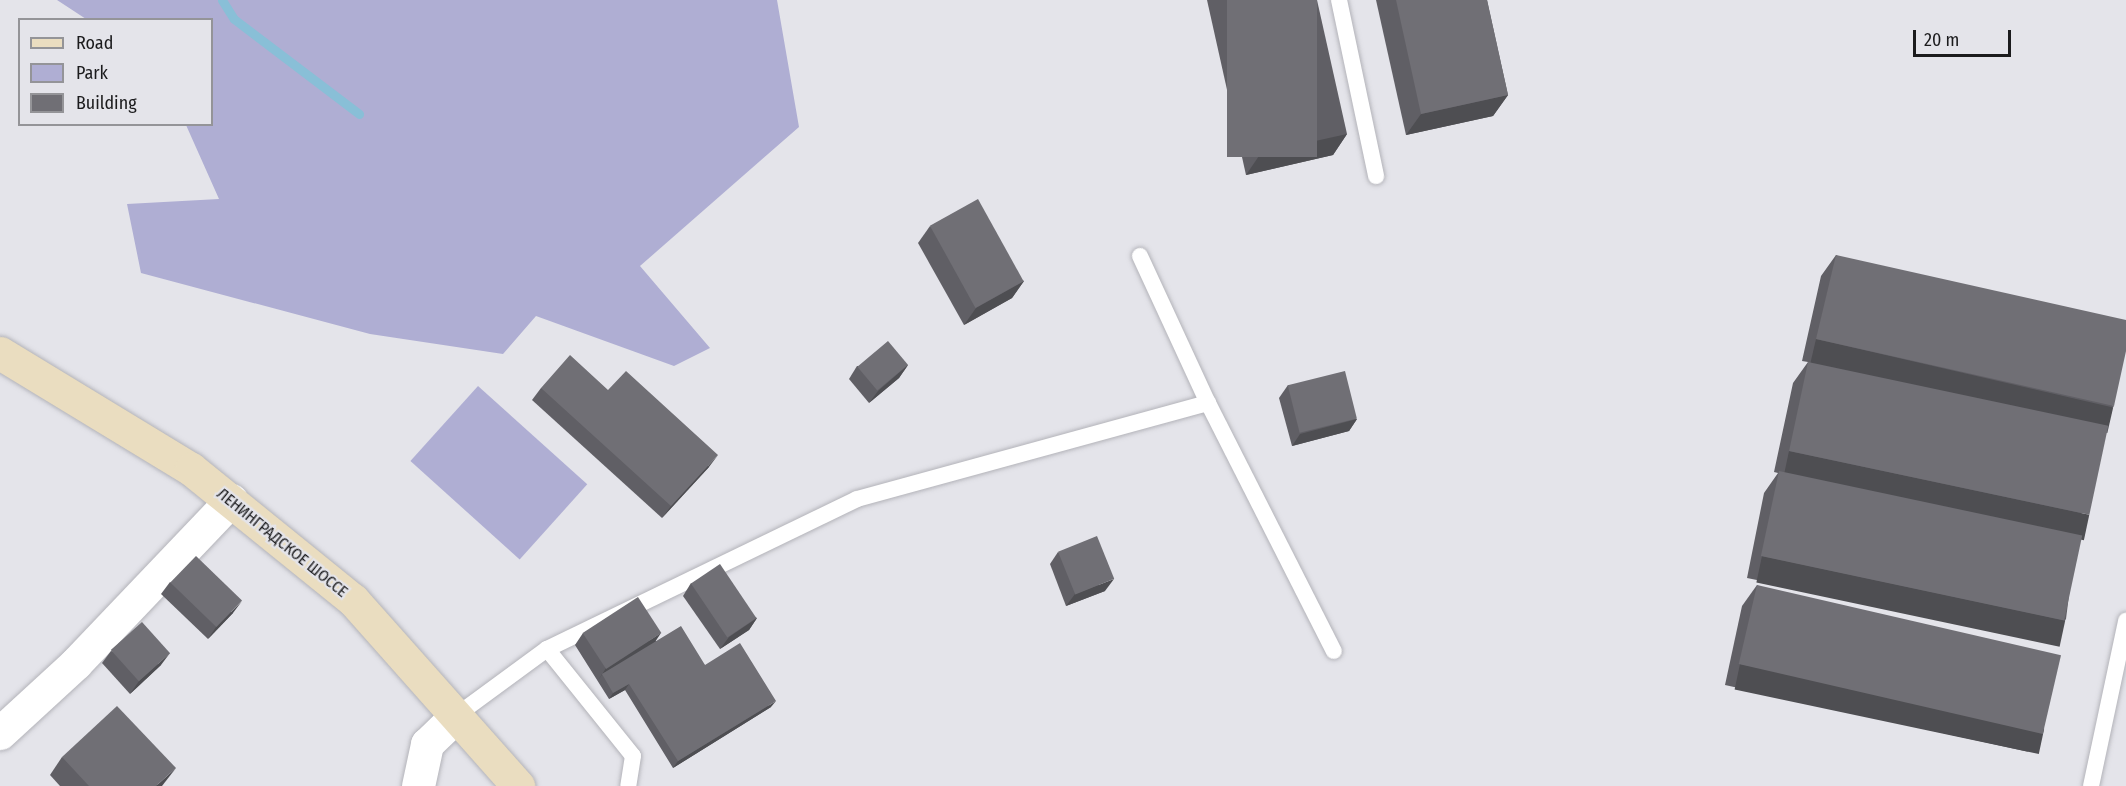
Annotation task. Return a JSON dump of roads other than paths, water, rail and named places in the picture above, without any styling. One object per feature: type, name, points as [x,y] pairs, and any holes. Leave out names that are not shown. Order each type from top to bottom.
[{"type":"main road","name":"ЛЕНИНГРАДСКОЕ ШОССЕ","points":[[0,353],[191,469],[353,600],[518,786]]},
{"type":"street","points":[[0,733],[76,663],[231,500]]},
{"type":"street","points":[[418,786],[427,744],[457,715]]},
{"type":"lane","points":[[1339,0],[1376,176]]},
{"type":"lane","points":[[1140,256],[1208,404],[1335,651]]},
{"type":"lane","points":[[457,715],[547,649],[857,499],[1208,404]]},
{"type":"lane","points":[[2091,786],[2126,621]]},
{"type":"lane","points":[[547,649],[633,756],[628,786]]},
{"type":"waterway","points":[[222,0],[234,19],[359,114]]}]
